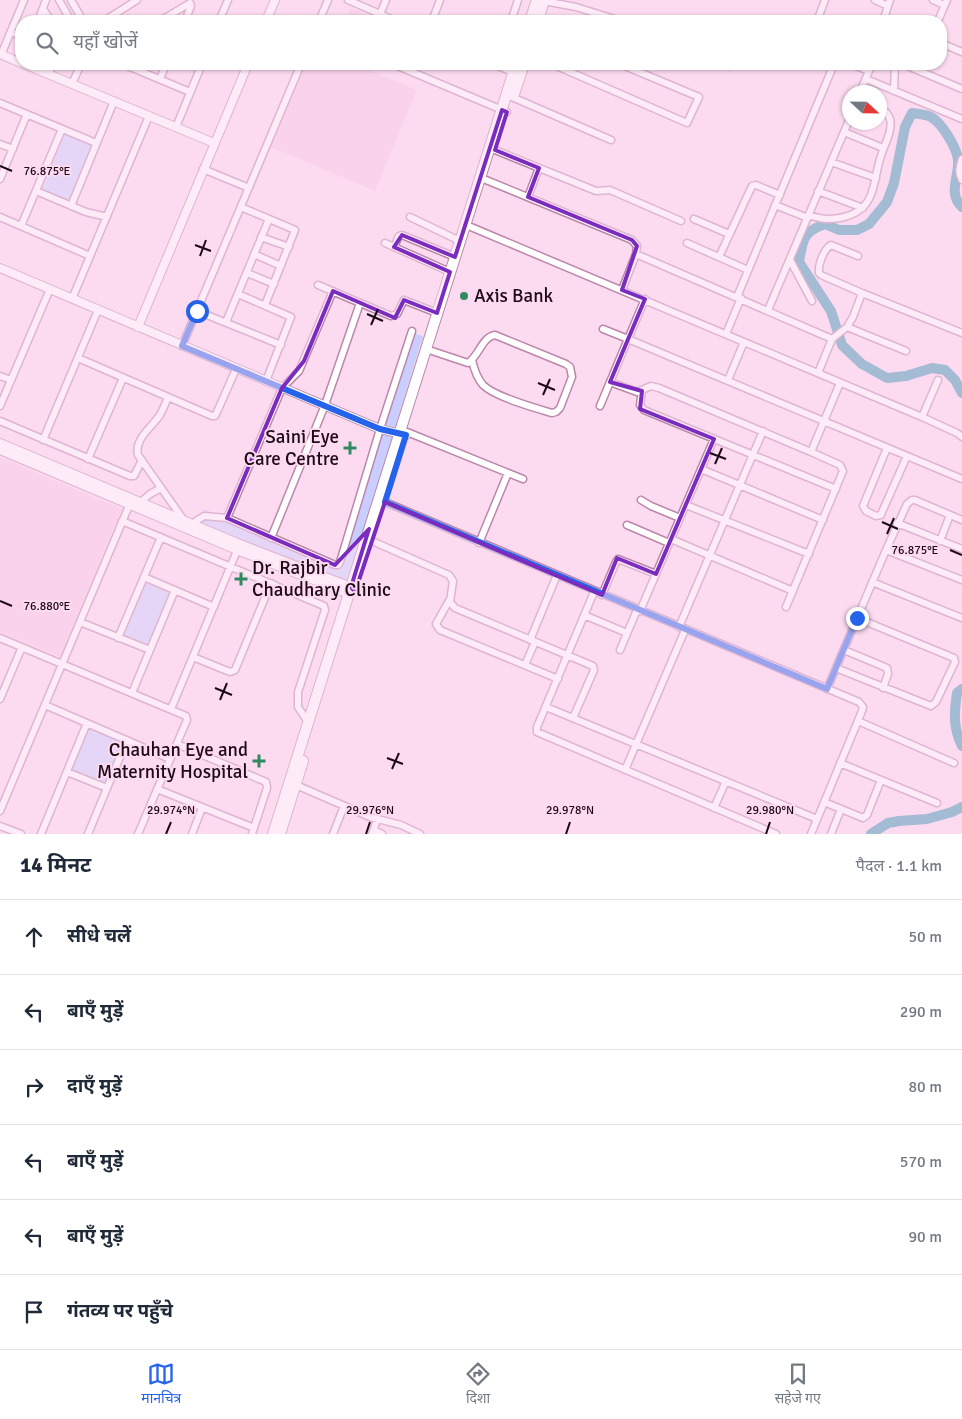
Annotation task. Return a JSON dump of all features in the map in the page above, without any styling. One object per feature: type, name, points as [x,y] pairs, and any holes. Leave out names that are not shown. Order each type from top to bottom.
[{"type":"main road","points":[[533,15],[542,0]]},
{"type":"main road","points":[[539,15],[542,0]]},
{"type":"main road","points":[[273,834],[351,591],[432,351],[495,150],[516,71]]},
{"type":"main road","points":[[280,834],[296,785],[351,591],[372,541],[385,502],[437,313],[505,111],[512,97],[516,71]]},
{"type":"street","points":[[18,15],[24,0]]},
{"type":"street","points":[[40,15],[46,0]]},
{"type":"street","points":[[59,0],[68,15]]},
{"type":"street","points":[[71,0],[79,15]]},
{"type":"street","points":[[113,15],[137,0]]},
{"type":"street","points":[[222,15],[228,0]]},
{"type":"street","points":[[269,15],[275,0]]},
{"type":"street","points":[[322,15],[328,0]]},
{"type":"street","points":[[348,0],[380,14],[386,0]]},
{"type":"street","points":[[434,15],[440,0]]},
{"type":"street","points":[[513,15],[518,0]]},
{"type":"street","points":[[542,0],[602,15]]},
{"type":"street","points":[[820,15],[826,0]]},
{"type":"street","points":[[875,0],[889,3],[885,15]]},
{"type":"street","points":[[933,0],[946,3],[941,15]]},
{"type":"street","points":[[169,15],[190,2],[191,6],[187,15]]},
{"type":"street","points":[[43,9],[47,15]]},
{"type":"street","points":[[15,22],[1,54],[15,60]]},
{"type":"street","points":[[11,32],[15,34]]},
{"type":"street","points":[[947,46],[962,52]]},
{"type":"street","points":[[39,70],[214,143]]},
{"type":"street","points":[[49,74],[51,70]]},
{"type":"street","points":[[72,84],[78,70]]},
{"type":"street","points":[[137,70],[190,92]]},
{"type":"street","points":[[160,79],[164,70]]},
{"type":"street","points":[[176,127],[199,70]]},
{"type":"street","points":[[138,327],[245,70]]},
{"type":"street","points":[[182,346],[298,70]]},
{"type":"street","points":[[407,70],[505,111]]},
{"type":"street","points":[[566,70],[687,123],[699,97],[634,70]]},
{"type":"street","points":[[726,334],[748,270],[832,70]]},
{"type":"street","points":[[894,91],[895,70]]},
{"type":"street","points":[[917,70],[962,89]]},
{"type":"street","points":[[863,85],[869,71]]},
{"type":"street","points":[[866,79],[962,119]]},
{"type":"street","points":[[512,97],[612,140]]},
{"type":"street","points":[[71,206],[114,101]]},
{"type":"street","points":[[0,103],[96,143]]},
{"type":"street","points":[[0,179],[28,114]]},
{"type":"street","points":[[776,205],[808,217],[820,219],[839,219],[863,208],[870,197],[883,148],[890,130],[890,121],[887,114]]},
{"type":"street","points":[[72,299],[149,116]]},
{"type":"street","points":[[21,226],[62,129]]},
{"type":"street","points":[[768,310],[844,132],[883,148]]},
{"type":"street","points":[[0,144],[12,149]]},
{"type":"street","points":[[495,150],[596,191],[610,190],[681,221]]},
{"type":"street","points":[[962,159],[959,168],[962,180]]},
{"type":"street","points":[[831,162],[876,178]]},
{"type":"street","points":[[528,197],[540,168]]},
{"type":"street","points":[[203,169],[249,188]]},
{"type":"street","points":[[486,180],[632,240],[637,246],[636,254],[622,290]]},
{"type":"street","points":[[719,257],[752,186],[756,185],[780,195]]},
{"type":"street","points":[[36,191],[71,206],[107,217]]},
{"type":"street","points":[[818,191],[863,208]]},
{"type":"street","points":[[241,207],[295,230],[265,305]]},
{"type":"street","points":[[0,217],[90,256]]},
{"type":"street","points":[[410,217],[460,242]]},
{"type":"street","points":[[226,322],[269,219]]},
{"type":"street","points":[[694,219],[729,234]]},
{"type":"street","points":[[471,227],[922,417],[956,432],[962,437]]},
{"type":"street","points":[[394,247],[399,236],[402,235],[455,257]]},
{"type":"street","points":[[261,237],[289,248]]},
{"type":"street","points":[[385,243],[450,272]]},
{"type":"street","points":[[687,244],[748,270]]},
{"type":"street","points":[[858,256],[834,246],[829,246],[818,269],[821,275],[962,333]]},
{"type":"street","points":[[254,254],[281,266]]},
{"type":"street","points":[[636,254],[768,310],[836,335]]},
{"type":"street","points":[[790,260],[812,301]]},
{"type":"street","points":[[1,271],[380,429],[404,433],[523,480]]},
{"type":"street","points":[[246,273],[274,284]]},
{"type":"street","points":[[318,285],[394,316],[402,302],[406,300],[437,313]]},
{"type":"street","points":[[0,406],[50,290]]},
{"type":"street","points":[[227,518],[282,388],[298,371],[333,291]]},
{"type":"street","points":[[818,373],[836,335],[847,327],[853,317],[862,293]]},
{"type":"street","points":[[238,294],[291,317],[266,381]]},
{"type":"street","points":[[600,406],[645,299]]},
{"type":"street","points":[[271,538],[325,405],[360,303]]},
{"type":"street","points":[[43,440],[98,310]]},
{"type":"street","points":[[197,311],[281,345]]},
{"type":"street","points":[[847,327],[906,351]]},
{"type":"street","points":[[603,329],[962,479]]},
{"type":"street","points":[[193,523],[204,516],[227,518],[338,565],[412,331]]},
{"type":"street","points":[[432,351],[464,362],[472,360],[488,338],[496,335],[566,364],[570,367],[572,377],[560,408],[552,413],[500,396],[488,390],[476,374],[472,360]]},
{"type":"street","points":[[728,380],[744,342]]},
{"type":"street","points":[[78,358],[214,416],[218,412],[236,369]]},
{"type":"street","points":[[0,376],[11,380]]},
{"type":"street","points":[[88,459],[123,378]]},
{"type":"street","points":[[922,417],[938,380]]},
{"type":"street","points":[[610,382],[633,391],[642,391],[651,386],[659,388],[837,463],[843,468],[842,475],[786,608]]},
{"type":"street","points":[[811,452],[840,383]]},
{"type":"street","points":[[642,391],[640,405],[644,410],[836,489]]},
{"type":"street","points":[[168,397],[161,413],[138,445],[137,450],[183,519]]},
{"type":"street","points":[[0,421],[132,477],[142,460]]},
{"type":"street","points":[[625,770],[763,431]]},
{"type":"street","points":[[620,650],[656,574],[714,439]]},
{"type":"street","points":[[0,443],[239,547],[351,591]]},
{"type":"street","points":[[887,448],[863,506],[866,512],[876,516],[881,515],[907,456]]},
{"type":"street","points":[[0,450],[193,523],[239,547]]},
{"type":"street","points":[[701,468],[823,520]]},
{"type":"street","points":[[479,543],[508,473]]},
{"type":"street","points":[[141,502],[161,488]]},
{"type":"street","points":[[641,500],[680,518]]},
{"type":"street","points":[[827,689],[897,523],[907,504],[912,500],[962,520]]},
{"type":"street","points":[[0,811],[131,501]]},
{"type":"street","points":[[385,502],[861,704],[862,711],[811,834]]},
{"type":"street","points":[[686,505],[809,554]]},
{"type":"street","points":[[940,540],[950,515]]},
{"type":"street","points":[[122,521],[324,606],[325,610],[298,692],[298,707],[308,722]]},
{"type":"street","points":[[897,523],[962,549]]},
{"type":"street","points":[[627,525],[711,555],[794,591]]},
{"type":"street","points":[[118,638],[161,537]]},
{"type":"street","points":[[372,541],[449,574],[453,581],[450,599],[437,619],[437,627],[558,679]]},
{"type":"street","points":[[171,709],[239,547]]},
{"type":"street","points":[[886,550],[962,580]]},
{"type":"street","points":[[602,594],[618,560],[656,574]]},
{"type":"street","points":[[525,666],[532,641],[556,576]]},
{"type":"street","points":[[144,577],[214,607]]},
{"type":"street","points":[[872,582],[962,618]]},
{"type":"street","points":[[193,657],[230,672],[235,670],[271,583]]},
{"type":"street","points":[[132,693],[175,590]]},
{"type":"street","points":[[594,592],[537,727],[538,732],[776,834]]},
{"type":"street","points":[[450,599],[452,606],[455,608],[592,665],[594,668],[573,718]]},
{"type":"street","points":[[584,615],[627,633]]},
{"type":"street","points":[[836,668],[932,706],[936,702],[955,662],[955,659],[857,618]]},
{"type":"street","points":[[80,622],[150,650]]},
{"type":"street","points":[[0,638],[186,716],[187,720],[138,834]]},
{"type":"street","points":[[0,699],[3,684],[22,647]]},
{"type":"street","points":[[844,650],[887,668],[888,674],[883,688]]},
{"type":"street","points":[[45,705],[170,758]]},
{"type":"street","points":[[546,707],[817,819]]},
{"type":"street","points":[[858,721],[954,763]]},
{"type":"street","points":[[40,834],[87,723]]},
{"type":"street","points":[[88,834],[127,740]]},
{"type":"street","points":[[157,789],[253,831],[267,788],[266,782],[176,744]]},
{"type":"street","points":[[840,763],[937,804]]},
{"type":"street","points":[[66,772],[107,788]]},
{"type":"street","points":[[824,802],[860,817],[865,817],[881,780]]},
{"type":"street","points":[[714,808],[726,781]]},
{"type":"street","points":[[296,785],[378,820],[401,825],[420,834]]},
{"type":"street","points":[[333,834],[344,806]]},
{"type":"street","points":[[192,834],[202,808]]},
{"type":"street","points":[[831,834],[841,809]]},
{"type":"street","points":[[378,820],[373,832],[382,834]]},
{"type":"street","points":[[0,826],[21,834]]},
{"type":"highlighted area","points":[[502,110],[507,112],[495,150],[539,168],[528,197],[632,240],[637,246],[622,290],[645,299],[610,382],[642,391],[640,409],[714,439],[656,574],[617,558],[602,595],[385,502],[355,592],[351,587],[369,529],[335,565],[227,518],[282,388],[304,361],[333,291],[395,318],[404,300],[437,313],[450,272],[394,247],[402,235],[455,257]]},
{"type":"shaded area","points":[[351,8],[368,15],[348,15]]},
{"type":"shaded area","points":[[303,70],[371,70],[417,90],[375,191],[271,147]]},
{"type":"shaded area","points":[[65,134],[92,146],[69,201],[42,190]]},
{"type":"shaded area","points":[[413,333],[423,336],[347,585],[197,521],[204,509],[340,569]]},
{"type":"shaded area","points":[[0,457],[122,509],[60,657],[0,632]]},
{"type":"shaded area","points":[[145,583],[170,593],[148,646],[123,636]]},
{"type":"shaded area","points":[[89,728],[122,742],[105,784],[71,770]]},
{"type":"waterway","points":[[962,207],[955,196],[958,159],[951,142],[944,130],[931,117],[912,113],[905,127],[894,183],[887,202],[869,224],[857,230],[839,230],[825,224],[812,230],[803,242],[799,262],[831,311],[842,345],[862,364],[887,378],[906,376],[932,368],[945,370],[955,380],[962,393]]},
{"type":"waterway","points":[[962,689],[957,693],[955,714],[957,733],[962,746]]},
{"type":"waterway","points":[[871,834],[888,823],[927,819],[962,807]]},
{"type":"place","name":"Axis Bank","points":[[464,296]]},
{"type":"place","name":"Saini Eye Care Centre","points":[[350,448]]},
{"type":"place","name":"Dr. Rajbir Chaudhary Clinic","points":[[241,579]]},
{"type":"place","name":"Chauhan Eye and Maternity Hospital","points":[[259,761]]},
{"type":"route","points":[[197,311],[182,346],[380,429],[406,435],[385,502],[827,689],[857,618]]}]
